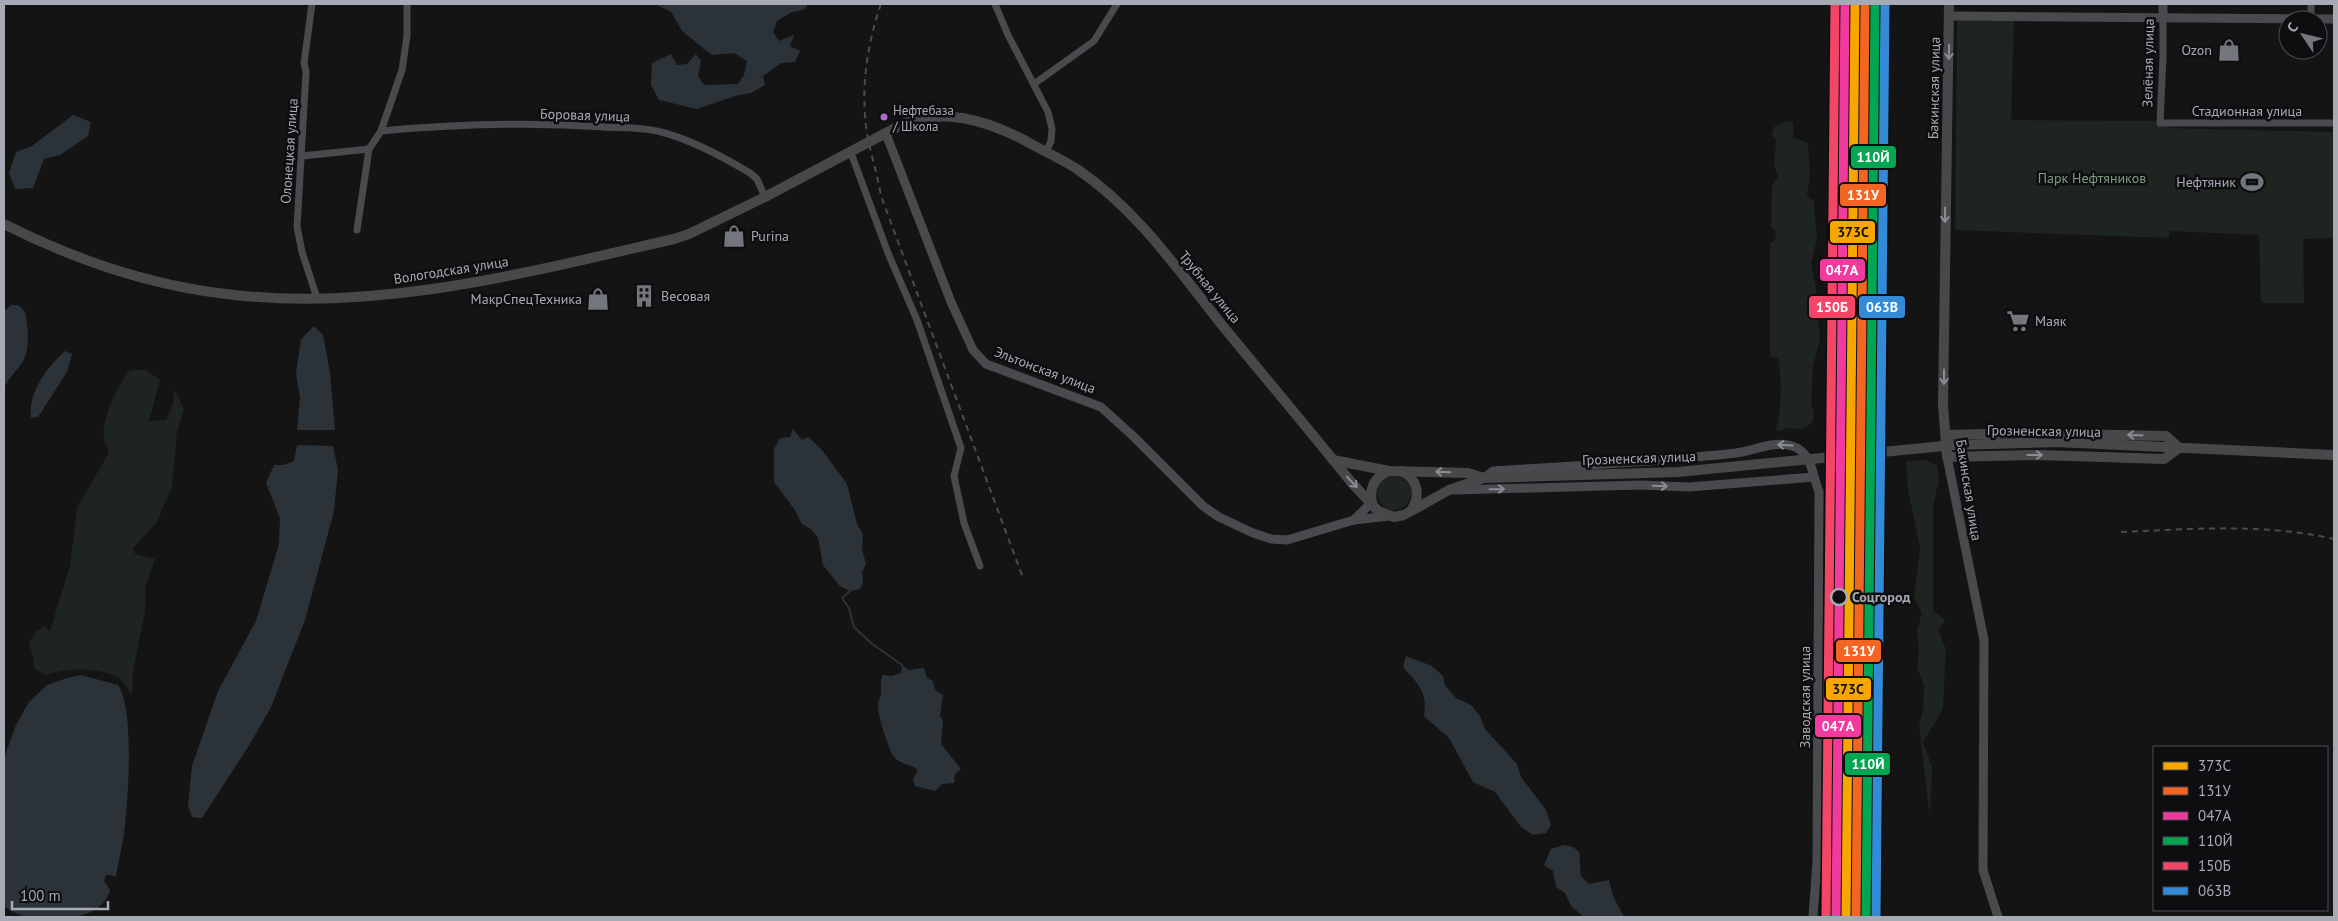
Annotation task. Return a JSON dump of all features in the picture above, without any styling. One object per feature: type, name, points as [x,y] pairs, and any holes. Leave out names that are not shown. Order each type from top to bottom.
[{"type":"main road","name":"Бакинская улица","points":[[1947,457],[1944,405],[1944,229],[1949,4]]},
{"type":"main road","name":"Трубная улица","points":[[886,134],[920,118],[950,116],[994,125],[1078,170],[1126,211],[1150,235],[1351,482],[1372,502]]},
{"type":"main road","name":"Вологодская улица","points":[[4,224],[40,243],[138,277],[226,294],[317,298],[377,295],[510,275],[636,248],[689,234],[886,134]]},
{"type":"main road","points":[[1946,434],[2024,433],[2166,436],[2179,448],[2164,459],[2039,455],[1947,457]]},
{"type":"main road","points":[[1946,434],[1987,455]]},
{"type":"main road","name":"Грозненская улица","points":[[1484,478],[1678,472],[1954,445],[2057,442],[2334,455]]},
{"type":"main road","points":[[1333,460],[1388,471],[1468,473],[1484,478]]},
{"type":"main road","points":[[1388,471],[1374,481],[1371,492],[1372,502],[1378,511],[1389,516],[1399,517],[1448,490],[1484,478]]},
{"type":"main road","points":[[1401,471],[1410,476],[1416,485],[1417,499],[1412,509]]},
{"type":"street","name":"Олонецкая улица","points":[[312,4],[304,63],[306,72],[297,227],[302,252],[317,298]]},
{"type":"street","points":[[357,230],[369,149],[380,130],[402,70],[407,36],[406,4]]},
{"type":"street","points":[[995,4],[1008,35],[1050,118],[1051,141],[1046,152]]},
{"type":"street","points":[[1034,84],[1094,41],[1117,4]]},
{"type":"street","name":"Зелёная улица","points":[[2160,123],[2163,4]]},
{"type":"street","points":[[1949,16],[2278,19]]},
{"type":"street","name":"Стадионная улица","points":[[2160,123],[2334,123]]},
{"type":"street","name":"Боровая улица","points":[[380,130],[452,125],[580,125],[661,132],[684,140],[750,173],[757,179],[765,197]]},
{"type":"street","name":"Эльтонская улица","points":[[886,134],[951,302],[973,350],[986,364],[1101,407],[1203,506],[1219,517],[1253,533],[1287,540],[1354,520],[1389,516]]},
{"type":"street","points":[[302,156],[369,149]]},
{"type":"street","points":[[851,153],[888,253],[917,320],[961,448],[954,476],[964,523],[980,566]]},
{"type":"street","name":"Заводская улица","points":[[1484,478],[1493,471],[1729,454],[1770,445],[1787,444],[1799,449],[1808,456],[1820,492],[1818,861],[1813,917]]},
{"type":"street","name":"Бакинская улица","points":[[1947,457],[1984,640],[1983,870],[1998,917]]},
{"type":"street","points":[[1448,490],[1641,485],[1689,487],[1814,477]]},
{"type":"street","points":[[1354,520],[1372,502]]},
{"type":"green space","name":"Парк Нефтяников","points":[[1957,21],[2014,21],[2011,120],[2169,121],[2169,128],[2334,132],[2334,238],[2303,239],[2304,303],[2261,303],[2259,235],[2170,231],[2169,238],[1955,230]]},
{"type":"green space","points":[[1786,121],[1793,123],[1793,138],[1808,143],[1810,175],[1807,195],[1814,201],[1817,239],[1811,264],[1816,289],[1820,340],[1813,366],[1811,402],[1814,414],[1812,423],[1801,429],[1788,428],[1781,431],[1776,430],[1781,394],[1778,358],[1770,357],[1770,243],[1775,240],[1776,232],[1771,226],[1772,187],[1778,176],[1774,164],[1776,140],[1772,136],[1774,127]]},
{"type":"green space","points":[[130,370],[146,370],[160,380],[149,421],[166,420],[173,403],[174,389],[184,409],[177,431],[172,487],[156,523],[133,548],[135,554],[155,559],[145,588],[145,612],[133,671],[132,695],[119,678],[100,671],[72,670],[46,675],[34,668],[29,643],[36,631],[44,626],[50,631],[70,566],[77,507],[109,453],[104,440],[105,421],[120,384]]},
{"type":"green space","points":[[1925,460],[1937,465],[1939,480],[1933,506],[1933,610],[1945,620],[1938,630],[1946,649],[1943,709],[1923,742],[1932,767],[1930,819],[1919,726],[1923,711],[1924,686],[1917,667],[1919,651],[1917,630],[1922,613],[1914,597],[1920,548],[1908,490],[1906,461]]},
{"type":"green space","points":[[1394,476],[1401,477],[1406,481],[1410,486],[1410,500],[1406,505],[1401,509],[1394,510],[1387,509],[1382,505],[1378,500],[1377,493],[1378,486],[1382,481],[1387,477]]},
{"type":"shaded area","points":[[655,4],[808,4],[805,9],[790,13],[777,21],[773,32],[779,41],[794,35],[790,46],[800,51],[795,62],[781,63],[763,76],[765,85],[751,93],[735,96],[697,109],[659,100],[651,85],[652,63],[671,54],[677,65],[687,64],[696,54],[701,61],[698,76],[704,85],[738,84],[744,75],[747,61],[734,53],[712,55],[682,31],[671,12]]},
{"type":"shaded area","points":[[73,115],[91,122],[88,136],[60,155],[44,159],[33,188],[15,189],[9,173],[16,152],[32,146]]},
{"type":"shaded area","points":[[11,305],[18,305],[25,312],[28,344],[22,363],[4,389],[4,311]]},
{"type":"shaded area","points":[[314,326],[323,335],[330,373],[335,430],[297,430],[300,398],[296,373],[301,339]]},
{"type":"shaded area","points":[[65,351],[72,354],[67,372],[38,417],[31,418],[33,399],[40,381]]},
{"type":"shaded area","points":[[793,429],[802,440],[808,437],[822,450],[847,484],[857,524],[863,534],[862,549],[866,564],[862,572],[863,582],[860,589],[850,591],[840,586],[823,565],[818,538],[811,529],[802,524],[795,510],[774,482],[774,449],[780,438],[790,437]]},
{"type":"shaded area","points":[[297,445],[333,446],[338,470],[334,511],[305,620],[271,707],[250,744],[202,818],[192,817],[188,805],[192,766],[218,691],[256,621],[279,544],[280,518],[266,483],[274,465],[284,465],[294,461]]},
{"type":"shaded area","points":[[1406,656],[1432,666],[1443,676],[1445,685],[1456,698],[1471,705],[1480,716],[1485,729],[1517,764],[1521,777],[1546,810],[1551,825],[1546,833],[1533,835],[1521,827],[1495,792],[1473,782],[1449,738],[1424,716],[1425,701],[1421,689],[1403,667]]},
{"type":"shaded area","points":[[902,665],[909,670],[924,668],[927,678],[933,681],[935,690],[943,695],[940,716],[943,721],[941,744],[961,769],[955,774],[954,783],[942,784],[935,791],[915,786],[913,780],[918,770],[900,762],[894,757],[881,723],[878,705],[883,675],[892,676],[901,673]]},
{"type":"shaded area","points":[[81,675],[118,685],[127,715],[129,757],[127,801],[124,834],[116,876],[106,875],[104,881],[110,890],[98,908],[88,913],[76,917],[52,919],[26,916],[4,907],[4,758],[16,725],[29,702],[47,685]]},
{"type":"shaded area","points":[[1564,845],[1573,847],[1579,852],[1581,876],[1589,884],[1609,880],[1613,896],[1624,917],[1584,917],[1571,906],[1565,893],[1556,887],[1553,871],[1544,865],[1551,849]]},
{"type":"waterway","points":[[850,591],[842,598],[849,608],[854,627],[871,643],[902,665]]},
{"type":"railway","points":[[881,4],[871,38],[864,91],[866,127],[881,196],[1023,578]]},
{"type":"railway","points":[[1810,917],[1825,864],[1829,813],[1839,4]]},
{"type":"railway","points":[[1858,44],[1862,4]]},
{"type":"railway","points":[[2121,532],[2228,528],[2282,531],[2334,539]]},
{"type":"transit line","name":"150Б","points":[[1826,917],[1835,4]]},
{"type":"transit line","name":"047А","points":[[1836,917],[1845,4]]},
{"type":"transit line","name":"373C","points":[[1846,917],[1855,4]]},
{"type":"transit line","name":"131У","points":[[1856,917],[1865,4]]},
{"type":"transit line","name":"110Й","points":[[1866,917],[1875,4]]},
{"type":"transit line","name":"063В","points":[[1876,917],[1885,4]]},
{"type":"place","name":"Ozon","points":[[2229,50]]},
{"type":"place","name":"Нефтебаза / Школа","points":[[884,117]]},
{"type":"place","name":"Нефтяник","points":[[2252,182]]},
{"type":"place","name":"Purina","points":[[734,236]]},
{"type":"place","name":"Весовая","points":[[644,296]]},
{"type":"place","name":"МакрСпецТехника","points":[[598,299]]},
{"type":"place","name":"Маяк","points":[[2018,321]]},
{"type":"place","name":"Соцгород","points":[[1839,597]]}]
